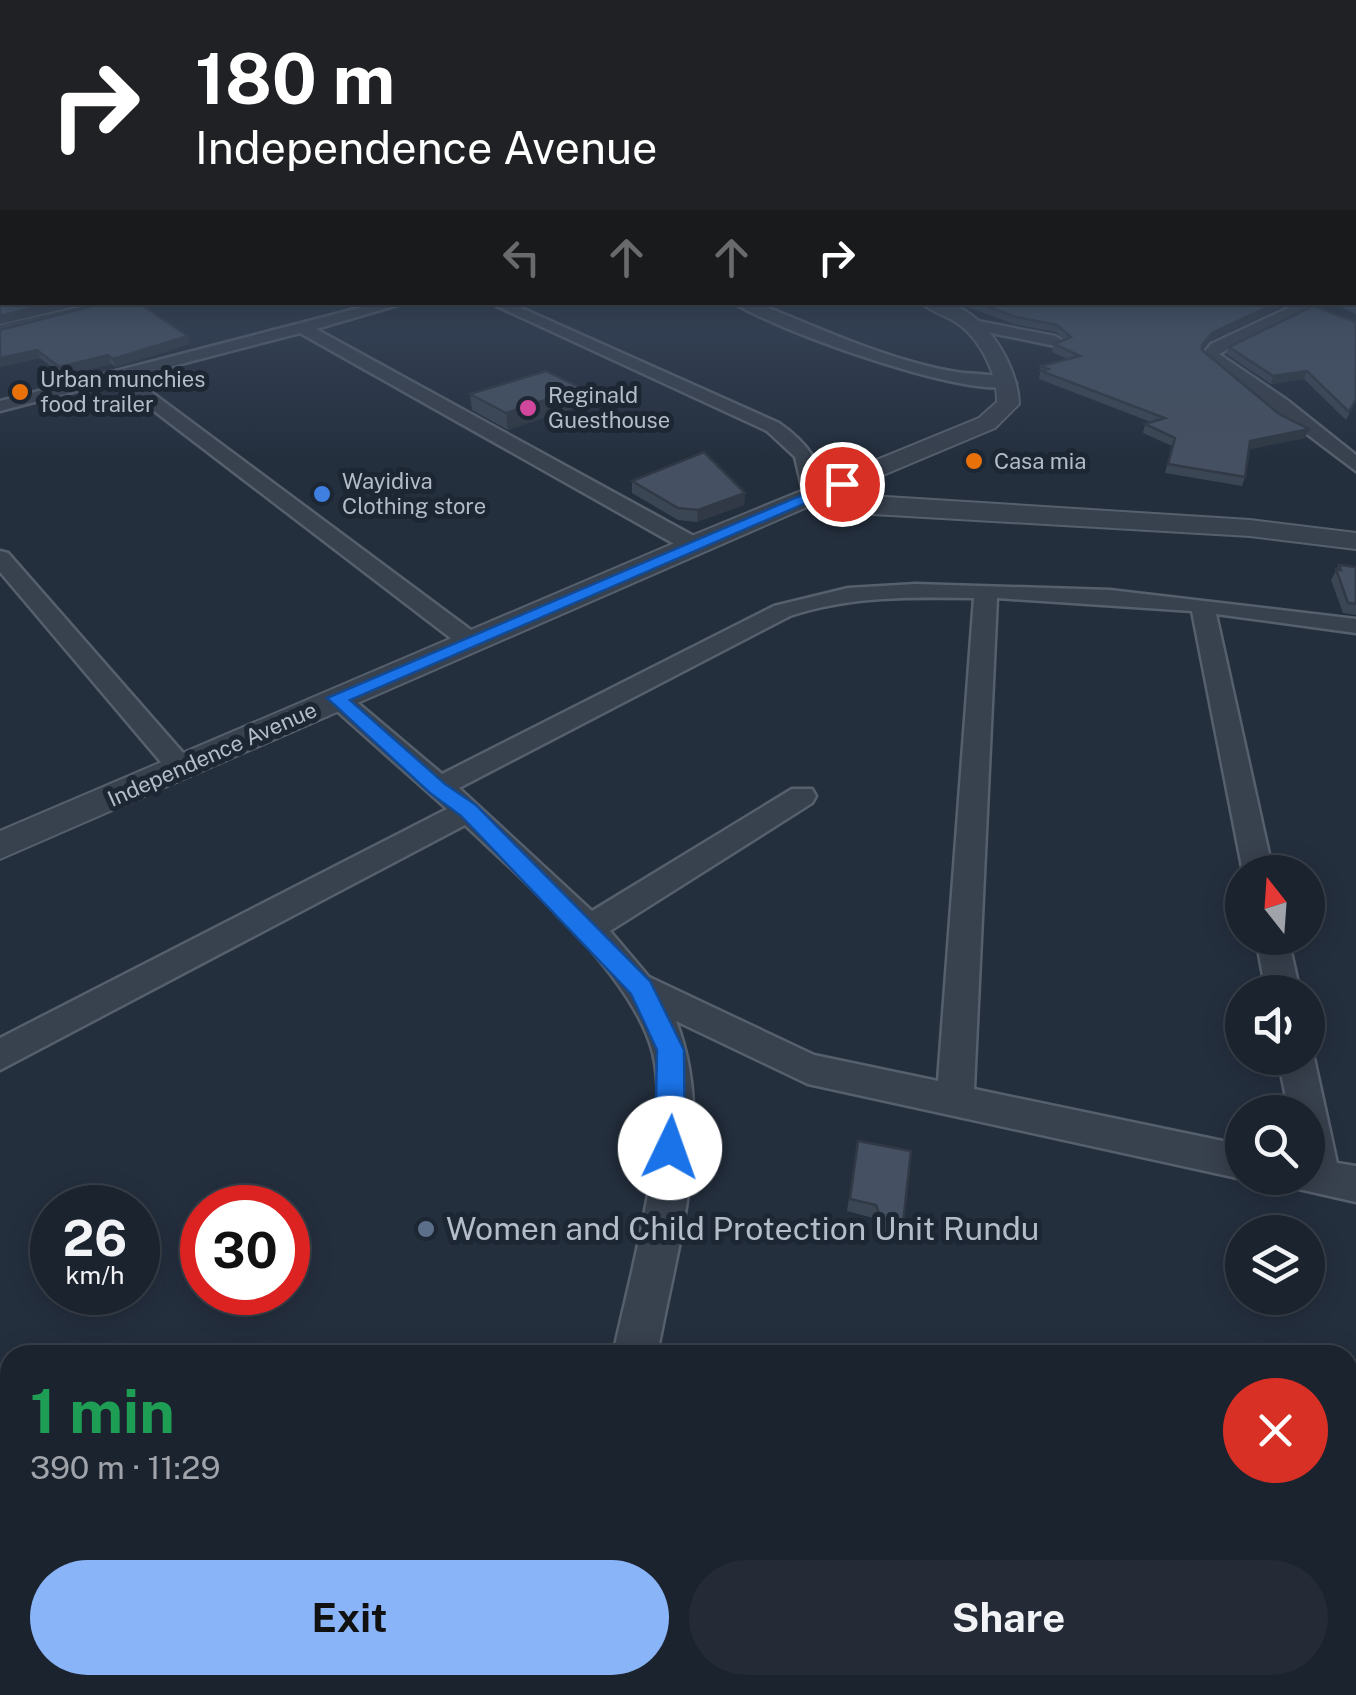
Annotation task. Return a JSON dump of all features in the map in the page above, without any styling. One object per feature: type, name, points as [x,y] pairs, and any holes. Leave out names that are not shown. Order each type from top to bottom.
[{"type":"street","points":[[0,330],[109,305]]},
{"type":"street","points":[[0,406],[390,305]]},
{"type":"street","points":[[502,305],[773,427],[797,445],[810,464],[815,474],[812,496],[856,505],[1231,527],[1356,541]]},
{"type":"street","points":[[748,305],[898,360],[974,381],[1008,383]]},
{"type":"street","points":[[935,305],[972,325],[1055,341]]},
{"type":"street","points":[[1317,306],[1217,347],[1210,356],[1282,404],[1356,465]]},
{"type":"street","points":[[972,325],[1008,383]]},
{"type":"street","points":[[302,328],[693,545]]},
{"type":"street","points":[[117,375],[470,642]]},
{"type":"street","name":"Independence Avenue","points":[[0,846],[693,545],[987,423],[1008,404],[1008,383]]},
{"type":"street","points":[[0,558],[180,768]]},
{"type":"street","points":[[956,1102],[986,591]]},
{"type":"street","points":[[437,788],[806,602],[862,592],[1051,592],[1356,626]]},
{"type":"street","points":[[1203,606],[1254,855]]},
{"type":"street","points":[[337,698],[437,788],[468,810],[588,929],[641,988],[670,1050],[673,1084],[668,1172],[637,1345]]},
{"type":"street","points":[[588,929],[802,796]]},
{"type":"street","points":[[0,1055],[468,810]]},
{"type":"street","points":[[641,988],[808,1069],[1225,1158]]},
{"type":"street","points":[[1300,1075],[1328,1179]]},
{"type":"building","points":[[0,305],[45,305],[0,316]]},
{"type":"building","points":[[96,305],[142,305],[188,336],[113,359],[108,355],[59,367],[37,350],[0,358],[0,330]]},
{"type":"building","points":[[983,305],[1272,305],[1212,333],[1202,350],[1279,414],[1309,429],[1250,441],[1245,477],[1168,464],[1175,438],[1145,424],[1165,418],[1041,371],[1048,369],[1041,366],[1080,356],[1054,344],[1071,337],[1057,325],[1016,317]]},
{"type":"building","points":[[1313,306],[1356,322],[1356,399],[1349,412],[1307,371],[1273,376],[1229,347]]},
{"type":"building","points":[[546,371],[581,388],[506,413],[470,394]]},
{"type":"building","points":[[704,452],[745,493],[698,510],[678,508],[632,481]]},
{"type":"building","points":[[1339,565],[1356,567],[1356,604],[1348,603],[1336,569],[1341,570]]},
{"type":"building","points":[[858,1141],[911,1151],[903,1223],[881,1218],[876,1205],[850,1199]]},
{"type":"place","name":"Urban munchies food trailer","points":[[20,392]]},
{"type":"place","name":"Reginald Guesthouse","points":[[528,408]]},
{"type":"place","name":"Casa mia","points":[[974,461]]},
{"type":"place","name":"Wayidiva Clothing store","points":[[322,494]]},
{"type":"place","name":"Women and Child Protection Unit Rundu","points":[[426,1229]]},
{"type":"route","points":[[670,1148],[670,1050],[641,988],[588,929],[468,810],[437,788],[337,698],[842,484]]}]
